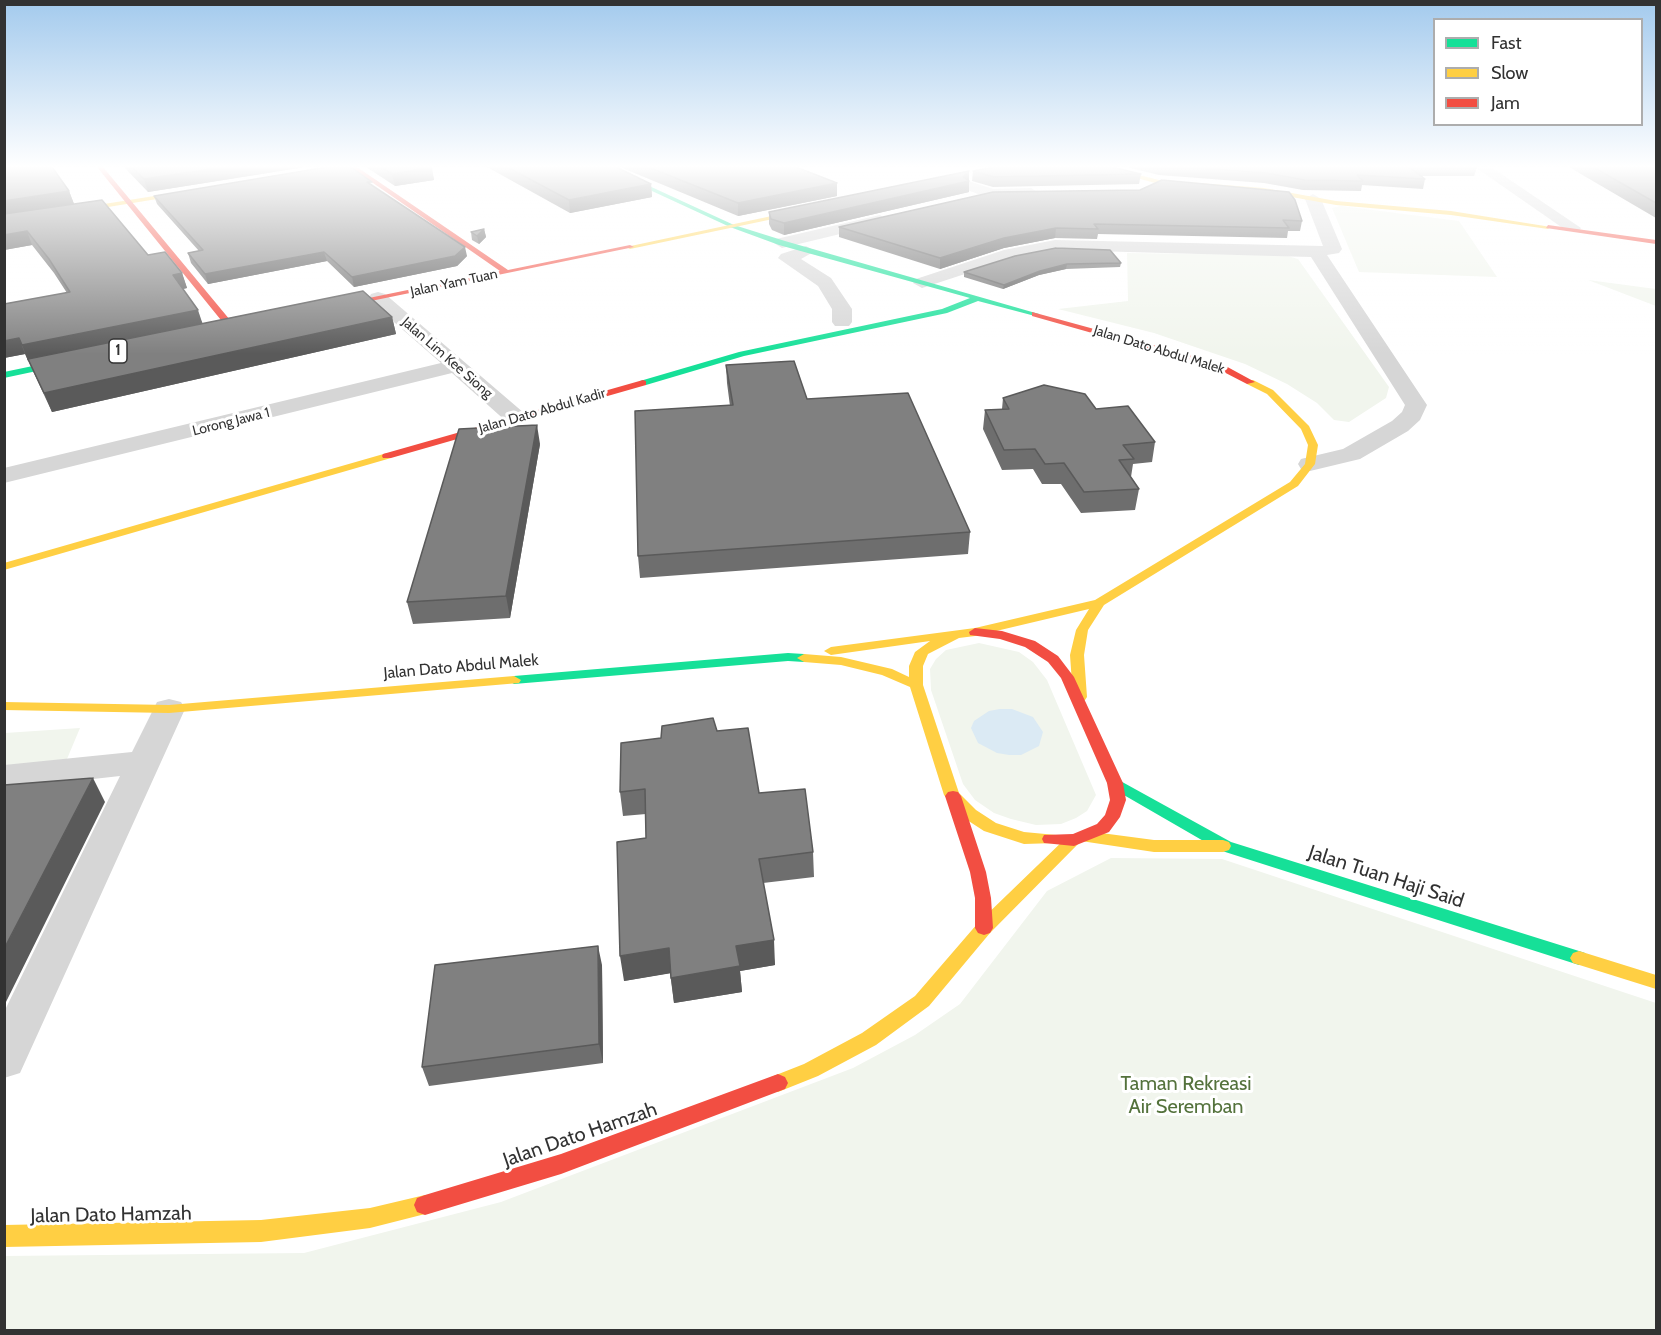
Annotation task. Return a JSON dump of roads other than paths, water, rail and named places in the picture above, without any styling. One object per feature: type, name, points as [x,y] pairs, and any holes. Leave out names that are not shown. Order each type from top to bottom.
[{"type":"main road","points":[[151,229],[232,328]]},
{"type":"main road","points":[[443,229],[506,272]]},
{"type":"main road","name":"Jalan Yam Tuan","points":[[311,312],[716,229]]},
{"type":"main road","name":"Jalan Dato Abdul Malek","points":[[742,229],[806,251],[1190,356],[1248,379],[1270,392],[1305,428],[1313,445],[1310,464]]},
{"type":"main road","points":[[1581,229],[1656,242]]},
{"type":"main road","name":"Jalan Dato Abdul Kadir","points":[[4,567],[742,354],[944,311],[978,298]]},
{"type":"main road","name":"1","points":[[4,375],[85,358]]},
{"type":"main road","points":[[788,657],[975,632],[1100,603],[1294,484],[1310,464]]},
{"type":"main road","points":[[1081,707],[1077,655],[1082,630],[1100,603]]},
{"type":"main road","points":[[975,632],[1002,635],[1030,644],[1053,659],[1067,677],[1115,783],[1118,800],[1112,817],[1103,828],[1080,839]]},
{"type":"main road","points":[[956,634],[922,652],[916,666],[916,685],[978,872],[983,898],[984,928]]},
{"type":"main road","name":"Jalan Dato Abdul Malek","points":[[4,706],[169,709],[788,657],[841,661],[887,672],[916,685]]},
{"type":"main road","name":"Jalan Tuan Haji Said","points":[[1115,783],[1225,846],[1656,982]]},
{"type":"main road","points":[[952,795],[970,814],[990,827],[1024,838],[1080,839],[1154,846],[1225,846]]},
{"type":"main road","name":"Jalan Dato Hamzah","points":[[4,1236],[261,1231],[370,1218],[440,1201],[561,1164],[712,1110],[800,1074],[869,1039],[922,1001],[984,928],[1080,839]]},
{"type":"street","points":[[782,243],[840,229]]},
{"type":"street","points":[[922,283],[1010,254],[1055,246],[1316,252],[1333,249],[1334,246],[1325,229]]},
{"type":"street","points":[[806,251],[787,258],[825,282],[842,309],[842,322]]},
{"type":"street","points":[[1310,464],[1351,454],[1400,426],[1412,416],[1416,405],[1316,252]]},
{"type":"street","name":"Jalan Lim Kee Siong","points":[[378,298],[516,418]]},
{"type":"street","name":"Lorong Jawa 1","points":[[4,476],[456,366]]},
{"type":"street","points":[[4,1059],[169,709]]},
{"type":"street","points":[[4,777],[144,762]]},
{"type":"park label","name":"Taman Rekreasi Air Seremban","points":[[1186,1096]]}]
